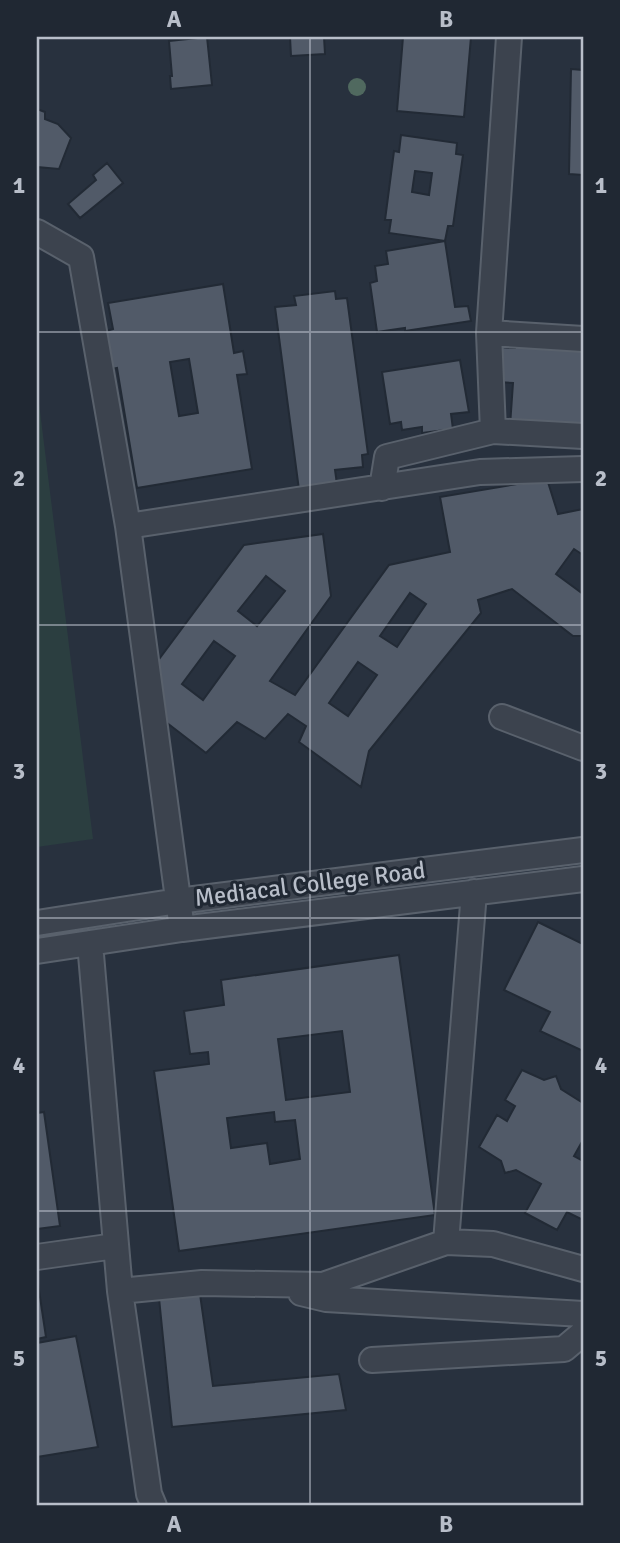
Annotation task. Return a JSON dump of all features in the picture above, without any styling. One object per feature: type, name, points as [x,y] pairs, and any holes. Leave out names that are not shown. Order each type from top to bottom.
[{"type":"lane","points":[[493,431],[489,333],[509,37]]},
{"type":"lane","points":[[37,232],[81,257],[128,526],[182,929]]},
{"type":"lane","points":[[489,333],[583,340]]},
{"type":"lane","points":[[382,488],[387,457],[493,431],[583,436]]},
{"type":"lane","points":[[128,526],[480,472],[583,470]]},
{"type":"lane","points":[[502,717],[583,748]]},
{"type":"lane","name":"Mediacal College Road","points":[[37,923],[178,901],[583,850]]},
{"type":"lane","points":[[37,951],[182,929],[583,879]]},
{"type":"lane","points":[[446,1242],[474,892]]},
{"type":"lane","points":[[90,943],[120,1291],[149,1494],[154,1506]]},
{"type":"lane","points":[[120,1291],[202,1283],[323,1285],[446,1242],[493,1244],[583,1269]]},
{"type":"lane","points":[[37,1257],[115,1246]]},
{"type":"lane","points":[[263,1284],[326,1298],[583,1314]]},
{"type":"lane","points":[[372,1360],[564,1349],[583,1333]]},
{"type":"shaded area","points":[[37,387],[93,839],[37,847]]},
{"type":"building","points":[[207,37],[212,85],[171,89],[169,41]]},
{"type":"building","points":[[290,37],[324,37],[325,54],[291,56]]},
{"type":"building","points":[[403,37],[471,37],[464,117],[397,111]]},
{"type":"building","points":[[571,69],[583,70],[583,175],[569,174]]},
{"type":"building","points":[[37,109],[45,112],[45,119],[58,124],[71,138],[59,169],[37,167]]},
{"type":"building","points":[[401,135],[457,143],[456,154],[463,155],[453,226],[448,226],[445,241],[389,233],[391,220],[385,220],[394,151],[399,152]],"holes":[[[415,171],[432,173],[429,195],[412,192]]]},
{"type":"building","points":[[107,163],[123,183],[80,218],[68,204],[96,180],[93,175]]},
{"type":"building","points":[[445,241],[455,307],[468,306],[471,321],[405,331],[405,328],[377,332],[370,283],[377,281],[375,266],[388,264],[386,251]]},
{"type":"building","points":[[223,284],[234,353],[243,351],[247,374],[237,375],[252,469],[137,488],[117,368],[112,369],[106,331],[113,329],[108,303]],"holes":[[[189,359],[198,413],[179,416],[170,362]]]},
{"type":"building","points":[[335,291],[336,299],[347,298],[368,454],[362,455],[363,467],[335,470],[337,484],[299,490],[275,307],[296,305],[294,296]]},
{"type":"building","points":[[516,343],[583,347],[583,432],[510,426],[513,383],[497,382],[500,347],[515,348]]},
{"type":"building","points":[[460,360],[469,412],[451,414],[453,429],[422,433],[422,427],[402,430],[401,422],[390,424],[382,372]]},
{"type":"building","points":[[547,479],[558,514],[583,509],[583,555],[574,549],[556,574],[583,594],[583,636],[573,636],[512,589],[478,600],[481,613],[369,751],[361,787],[299,742],[306,726],[288,714],[265,739],[237,722],[206,753],[158,716],[151,670],[244,545],[323,534],[331,596],[270,681],[295,695],[389,565],[450,552],[440,497]],"holes":[[[266,576],[285,591],[257,626],[238,611]],[[410,593],[426,604],[397,647],[380,636]],[[214,641],[235,656],[203,700],[182,684]],[[358,662],[377,675],[348,716],[329,703]]]},
{"type":"building","points":[[538,922],[583,944],[583,1051],[540,1031],[550,1012],[504,990]]},
{"type":"building","points":[[399,955],[435,1215],[179,1251],[154,1071],[209,1064],[208,1052],[190,1054],[184,1011],[224,1005],[221,980]],"holes":[[[342,1031],[350,1092],[286,1100],[278,1039]],[[274,1112],[275,1122],[295,1120],[300,1159],[270,1164],[267,1143],[231,1148],[227,1118]]]},
{"type":"building","points":[[522,1070],[544,1080],[556,1076],[561,1089],[583,1103],[583,1140],[574,1156],[583,1161],[583,1220],[567,1212],[557,1230],[525,1213],[541,1184],[516,1170],[505,1173],[501,1161],[479,1147],[497,1115],[507,1121],[515,1106],[505,1100]]},
{"type":"building","points":[[44,1112],[60,1226],[37,1229],[37,1113]]},
{"type":"building","points":[[37,1277],[46,1337],[37,1339]]},
{"type":"building","points":[[200,1294],[213,1386],[339,1374],[346,1410],[172,1427],[159,1298]]},
{"type":"building","points":[[76,1336],[98,1447],[37,1457],[37,1343]]}]
